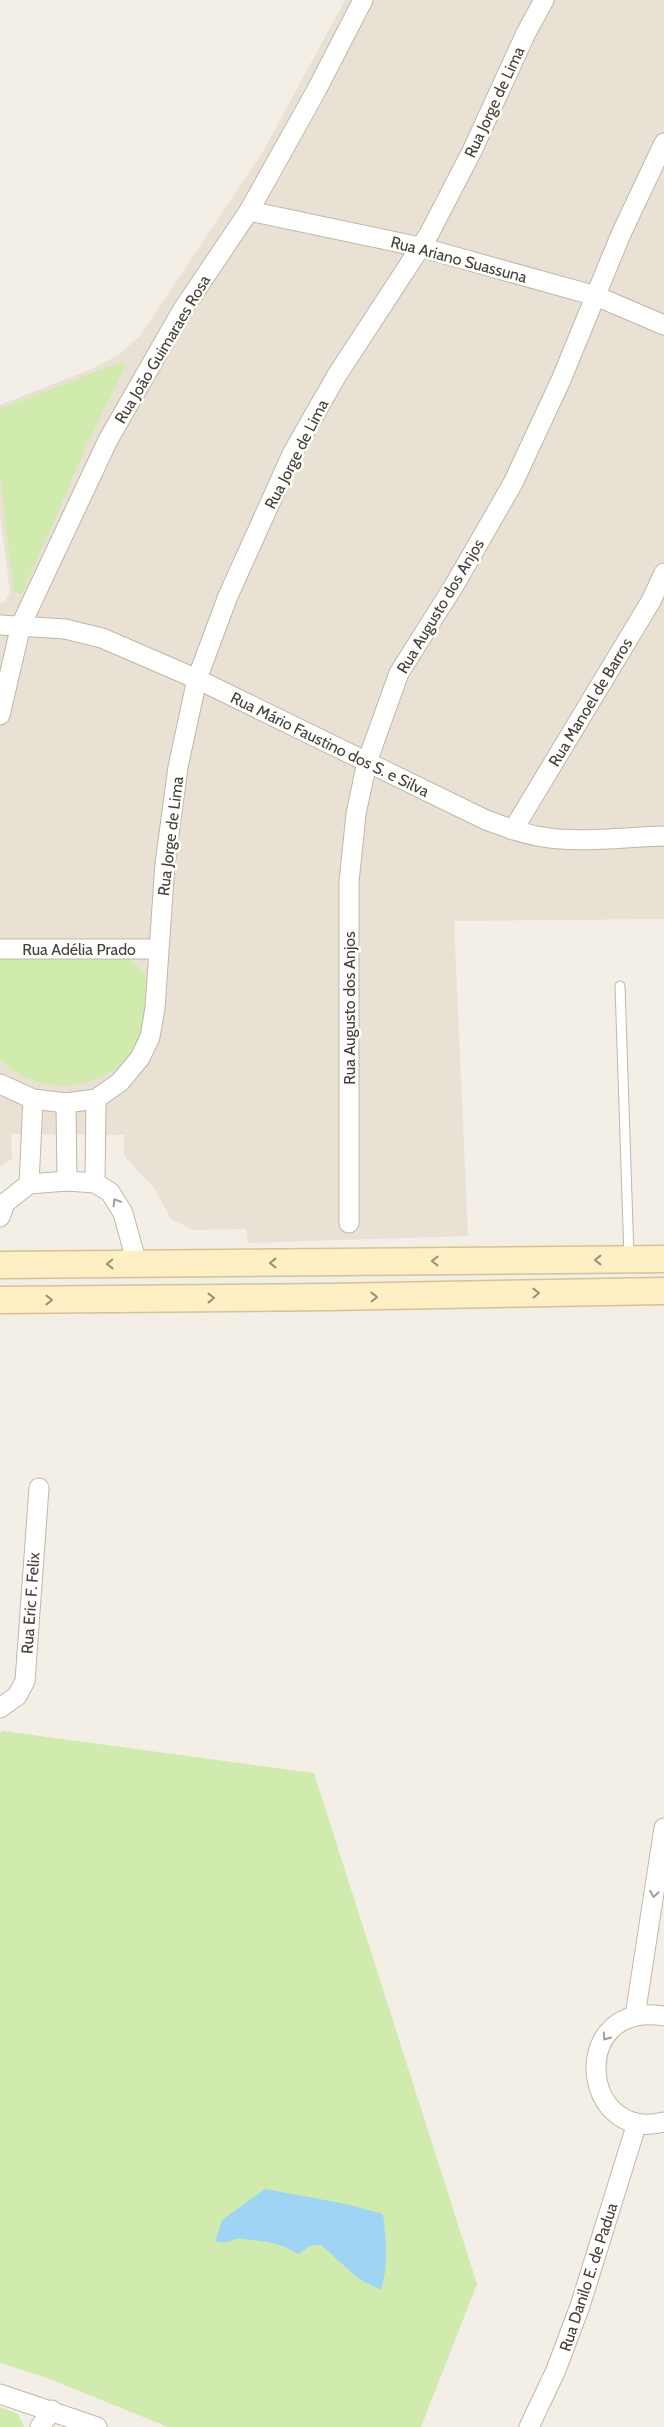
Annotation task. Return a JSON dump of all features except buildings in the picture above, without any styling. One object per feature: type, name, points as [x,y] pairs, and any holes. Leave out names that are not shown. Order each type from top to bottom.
[{"type":"street","name":"Rua João Guimaraes Rosa","points":[[0,715],[21,625],[108,440],[183,309],[249,211],[316,91],[363,0]]},
{"type":"street","name":"Rua Jorge de Lima","points":[[96,1099],[120,1082],[140,1058],[150,1037],[156,1008],[158,949],[165,864],[177,777],[197,679],[228,596],[293,452],[337,375],[429,234],[472,151],[526,33],[544,0]]},
{"type":"street","name":"Rua Augusto dos Anjos","points":[[349,1223],[348,882],[356,814],[367,762],[399,673],[455,584],[513,483],[561,380],[620,234],[664,143]]},
{"type":"street","name":"Rua Ariano Suassuna","points":[[249,211],[420,247],[596,296],[664,324]]},
{"type":"street","name":"Rua Manoel de Barros","points":[[513,830],[646,609],[664,573]]},
{"type":"street","name":"Rua Mário Faustino dos S. e Silva","points":[[0,625],[65,629],[102,638],[197,679],[486,820],[513,830],[538,837],[565,839],[664,836]]},
{"type":"street","name":"Rua Adélia Prado","points":[[0,949],[158,949]]},
{"type":"street","points":[[0,1084],[33,1099],[66,1103],[96,1099],[95,1183]]},
{"type":"street","points":[[29,1184],[33,1099]]},
{"type":"street","points":[[66,1103],[67,1181]]},
{"type":"street","points":[[0,1217],[5,1203],[29,1184],[67,1181],[95,1183],[110,1192],[123,1213],[137,1264]]},
{"type":"street","points":[[0,1265],[664,1259]]},
{"type":"street","points":[[330,1262],[330,1298]]},
{"type":"street","points":[[0,1300],[330,1298],[664,1291]]},
{"type":"street","name":"Rua Eric F. Felix","points":[[0,1708],[17,1696],[25,1681],[39,1488]]},
{"type":"street","points":[[635,2016],[664,1828]]},
{"type":"street","points":[[664,2016],[651,2014],[635,2016],[618,2023],[606,2036],[598,2052],[595,2070],[598,2088],[607,2104],[621,2116],[637,2123],[655,2124],[664,2122]]},
{"type":"street","name":"Rua Danilo E. de Padua","points":[[529,2427],[556,2370],[580,2306],[637,2123]]},
{"type":"street","points":[[0,2394],[52,2410],[97,2427]]},
{"type":"street","points":[[40,2427],[52,2410]]},
{"type":"lane","points":[[620,986],[629,1260]]},
{"type":"shaded area","points":[[345,0],[664,0],[664,919],[454,921],[468,1236],[248,1243],[246,1229],[193,1230],[171,1219],[155,1189],[124,1156],[124,1135],[11,1134],[12,1159],[0,1167],[0,603],[5,602],[10,592],[0,514],[0,405],[94,368],[118,355],[139,337],[261,155]]},
{"type":"green space","points":[[121,362],[126,365],[89,440],[22,594],[14,592],[0,476],[0,409]]},
{"type":"green space","points":[[123,954],[147,978],[153,997],[142,1042],[125,1062],[98,1078],[83,1083],[54,1085],[26,1077],[12,1070],[0,1060],[0,959]]},
{"type":"green space","points":[[3,1731],[314,1773],[477,2284],[421,2427],[168,2427],[42,2376],[0,2363],[0,1733]]},
{"type":"green space","points":[[0,2407],[18,2414],[24,2427],[0,2427]]},
{"type":"water","points":[[265,2189],[346,2204],[383,2214],[386,2261],[381,2290],[359,2279],[321,2245],[310,2246],[298,2254],[285,2247],[264,2241],[238,2239],[224,2243],[215,2241],[222,2220]]}]
